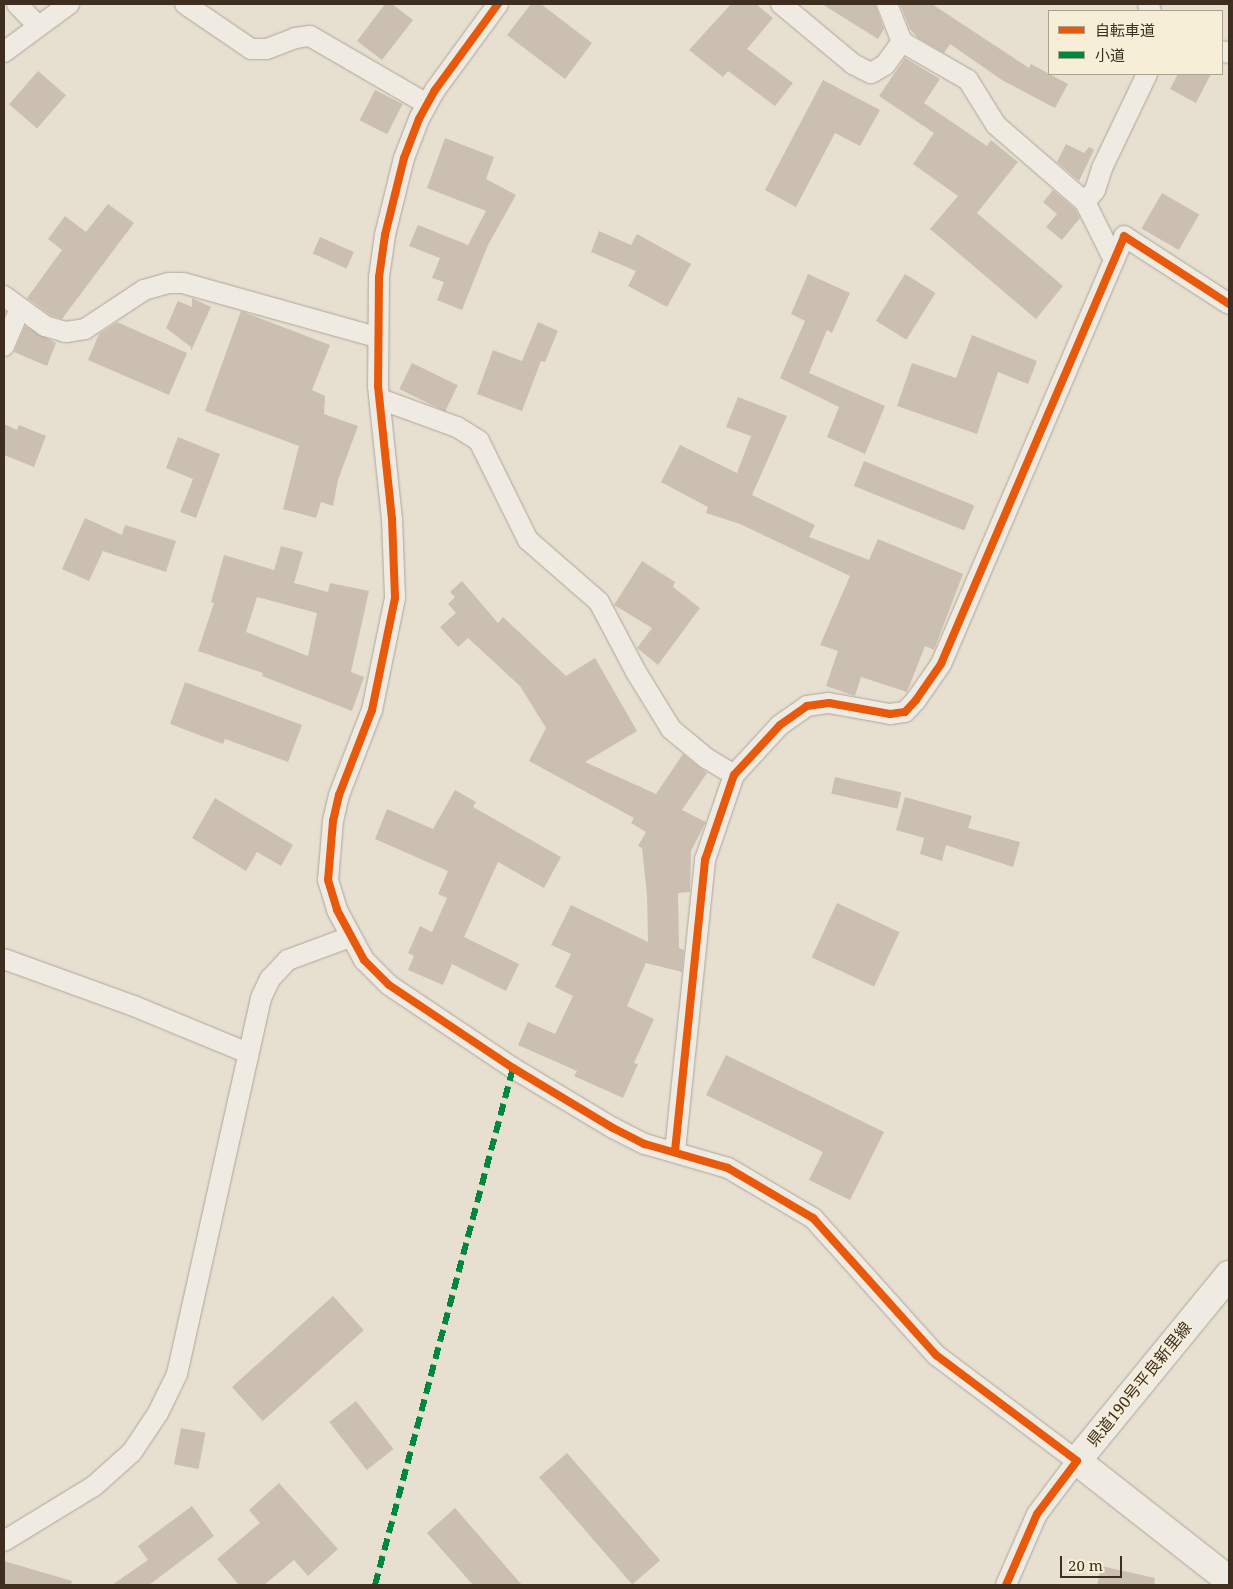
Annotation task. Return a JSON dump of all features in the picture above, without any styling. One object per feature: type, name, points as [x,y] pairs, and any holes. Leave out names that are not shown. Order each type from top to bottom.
[{"type":"main road","name":"県道190号平良新里線","points":[[1229,1275],[1077,1461],[1229,1580]]},
{"type":"street","points":[[17,4],[38,26]]},
{"type":"street","points":[[4,52],[68,4]]},
{"type":"street","points":[[184,4],[251,49],[268,49],[295,38],[310,36],[427,104]]},
{"type":"street","points":[[498,4],[427,104],[404,158],[393,196],[379,277],[377,337],[380,399],[392,519],[395,598],[372,710],[339,796],[333,821],[328,880],[337,910],[364,960],[389,985],[506,1064],[606,1124],[645,1144],[675,1151],[728,1168],[813,1218],[936,1355],[1077,1461],[1037,1514],[1006,1585]]},
{"type":"street","points":[[781,4],[852,64],[871,73],[885,65],[902,42]]},
{"type":"street","points":[[887,4],[902,42],[968,80],[996,125],[1085,202],[1114,260]]},
{"type":"street","points":[[1085,202],[1095,190],[1102,168],[1147,75]]},
{"type":"street","points":[[675,1151],[705,860],[734,775],[780,725],[807,706],[829,703],[890,714],[905,712],[916,700],[941,664],[1124,236],[1229,304]]},
{"type":"street","points":[[4,296],[20,310],[45,326],[59,330],[85,329],[144,290],[169,283],[183,283],[377,337]]},
{"type":"street","points":[[4,346],[20,310]]},
{"type":"street","points":[[380,399],[457,428],[479,441],[528,540],[599,602],[636,672],[671,729],[706,758],[734,775]]},
{"type":"street","points":[[4,1541],[94,1486],[132,1452],[158,1413],[176,1374],[261,998],[270,979],[288,960],[350,937]]},
{"type":"street","points":[[4,959],[134,1006],[248,1053]]},
{"type":"building","points":[[385,4],[392,4],[413,20],[382,60],[357,41]]},
{"type":"building","points":[[531,4],[541,4],[592,43],[565,79],[507,35]]},
{"type":"building","points":[[731,4],[756,4],[773,18],[747,49],[793,83],[775,106],[728,71],[723,77],[689,50]]},
{"type":"building","points":[[822,4],[875,4],[884,29],[878,39]]},
{"type":"building","points":[[900,4],[932,4],[1029,68],[1031,64],[1048,73],[1048,75],[1068,84],[1055,108],[1002,80],[950,44],[944,53],[918,38],[910,29]]},
{"type":"building","points":[[905,58],[940,79],[924,103],[987,146],[991,140],[1018,162],[977,213],[1063,286],[1036,319],[930,229],[958,196],[913,164],[934,133],[879,96]]},
{"type":"building","points":[[38,71],[66,95],[37,128],[9,104]]},
{"type":"building","points":[[1177,75],[1210,75],[1196,103],[1170,89]]},
{"type":"building","points":[[823,80],[880,110],[860,146],[835,133],[796,207],[765,190]]},
{"type":"building","points":[[375,90],[403,104],[387,134],[360,120]]},
{"type":"building","points":[[445,138],[494,157],[486,179],[516,195],[488,245],[462,310],[437,300],[444,282],[432,278],[440,258],[409,246],[418,225],[468,245],[486,211],[427,188]]},
{"type":"building","points":[[1066,144],[1084,153],[1089,147],[1094,150],[1079,181],[1057,162]]},
{"type":"building","points":[[1053,190],[1075,209],[1080,218],[1062,240],[1046,227],[1057,214],[1043,202]]},
{"type":"building","points":[[1162,193],[1199,214],[1179,250],[1142,229]]},
{"type":"building","points":[[108,204],[134,223],[62,319],[50,315],[27,298],[62,250],[48,239],[65,216],[86,232]]},
{"type":"building","points":[[599,231],[631,245],[637,234],[691,264],[667,307],[628,286],[636,271],[591,252]]},
{"type":"building","points":[[320,237],[354,252],[346,268],[313,253]]},
{"type":"building","points":[[808,274],[850,293],[832,333],[827,330],[809,373],[885,406],[865,454],[827,437],[839,407],[780,378],[805,321],[791,314]]},
{"type":"building","points":[[905,274],[936,293],[906,340],[876,321]]},
{"type":"building","points":[[192,298],[211,307],[191,351],[191,347],[166,328],[178,301],[192,307]]},
{"type":"building","points":[[241,311],[330,345],[312,390],[325,396],[324,414],[358,426],[338,480],[333,506],[321,502],[316,518],[283,509],[299,446],[205,411]]},
{"type":"building","points":[[117,322],[187,353],[169,395],[88,360],[99,334]]},
{"type":"building","points":[[538,322],[558,331],[545,362],[541,361],[522,411],[477,394],[493,350],[522,361]]},
{"type":"building","points":[[25,326],[56,343],[47,366],[14,352]]},
{"type":"building","points":[[972,335],[1037,361],[1028,384],[998,372],[977,434],[897,406],[912,363],[956,378]]},
{"type":"building","points":[[412,363],[458,385],[445,411],[399,389]]},
{"type":"building","points":[[738,397],[787,416],[752,495],[815,525],[809,537],[869,560],[878,539],[963,574],[934,650],[925,646],[907,692],[861,677],[855,696],[826,686],[838,651],[820,645],[850,576],[740,524],[706,513],[708,507],[661,482],[680,445],[737,473],[751,436],[726,427]]},
{"type":"building","points":[[4,424],[17,430],[19,425],[46,436],[34,467],[4,455]]},
{"type":"building","points":[[178,437],[220,454],[196,518],[180,512],[193,479],[166,468]]},
{"type":"building","points":[[864,461],[974,506],[964,531],[854,486]]},
{"type":"building","points":[[85,518],[122,535],[125,525],[176,541],[166,572],[103,551],[89,581],[62,569]]},
{"type":"building","points":[[281,546],[303,552],[294,583],[328,592],[330,583],[369,591],[351,672],[364,677],[352,711],[262,676],[263,673],[198,651],[214,603],[211,602],[224,555],[274,570]],"holes":[[[257,597],[317,613],[308,656],[246,632]]]},
{"type":"building","points":[[642,561],[675,582],[673,587],[700,608],[658,665],[637,648],[652,628],[614,605]]},
{"type":"building","points":[[462,581],[498,623],[503,617],[566,676],[595,658],[637,731],[585,762],[656,794],[683,754],[707,773],[682,810],[706,822],[691,851],[690,892],[678,893],[679,948],[684,950],[682,972],[646,963],[627,1006],[654,1019],[634,1063],[638,1064],[623,1098],[574,1076],[577,1071],[518,1045],[528,1022],[555,1034],[573,996],[555,987],[571,954],[551,945],[571,905],[648,942],[647,895],[642,848],[638,846],[646,832],[631,823],[634,818],[529,761],[546,728],[520,686],[468,638],[458,647],[440,627],[456,613],[448,604],[455,597],[450,592]]},
{"type":"building","points":[[185,682],[302,725],[288,762],[225,739],[223,744],[170,724]]},
{"type":"building","points":[[835,777],[901,792],[897,809],[831,794]]},
{"type":"building","points":[[455,790],[476,802],[473,807],[561,857],[544,888],[498,862],[464,937],[519,964],[506,991],[452,964],[443,985],[408,970],[414,956],[408,953],[420,926],[432,932],[447,898],[438,894],[448,871],[375,839],[387,809],[433,829]]},
{"type":"building","points":[[905,797],[972,816],[968,828],[1020,842],[1013,867],[946,845],[942,861],[920,854],[924,838],[896,830]]},
{"type":"building","points":[[215,798],[293,845],[281,866],[257,852],[246,871],[192,838]]},
{"type":"building","points":[[837,903],[900,932],[874,987],[812,957]]},
{"type":"building","points":[[726,1055],[884,1132],[850,1200],[809,1180],[823,1152],[706,1095]]},
{"type":"building","points":[[333,1296],[364,1330],[263,1421],[232,1387]]},
{"type":"building","points":[[356,1401],[394,1449],[367,1470],[329,1422]]},
{"type":"building","points":[[181,1428],[206,1433],[198,1469],[174,1464]]},
{"type":"building","points":[[567,1453],[660,1560],[632,1584],[539,1477]]},
{"type":"building","points":[[279,1483],[338,1549],[308,1576],[294,1560],[264,1585],[239,1585],[217,1559],[260,1523],[249,1510]]},
{"type":"building","points":[[192,1506],[214,1536],[149,1585],[112,1585],[148,1560],[138,1546]]},
{"type":"building","points":[[455,1508],[522,1585],[473,1585],[427,1533]]},
{"type":"building","points":[[4,1561],[72,1581],[71,1585],[4,1585]]},
{"type":"building","points":[[1101,1566],[1155,1578],[1154,1585],[1097,1585]]},
{"type":"marked path","points":[[375,1585],[513,1068]]},
{"type":"cycle path","points":[[498,4],[435,90],[419,119],[404,158],[385,235],[379,277],[378,386],[392,519],[395,598],[372,710],[339,795],[333,821],[328,880],[337,910],[364,960],[389,985],[513,1068],[613,1128],[645,1144],[728,1168],[813,1218],[936,1355],[1077,1461],[1037,1514],[1006,1585]]},
{"type":"cycle path","points":[[675,1151],[705,860],[734,775],[780,725],[807,706],[829,703],[890,714],[905,712],[916,700],[941,664],[1124,236],[1229,304]]}]
